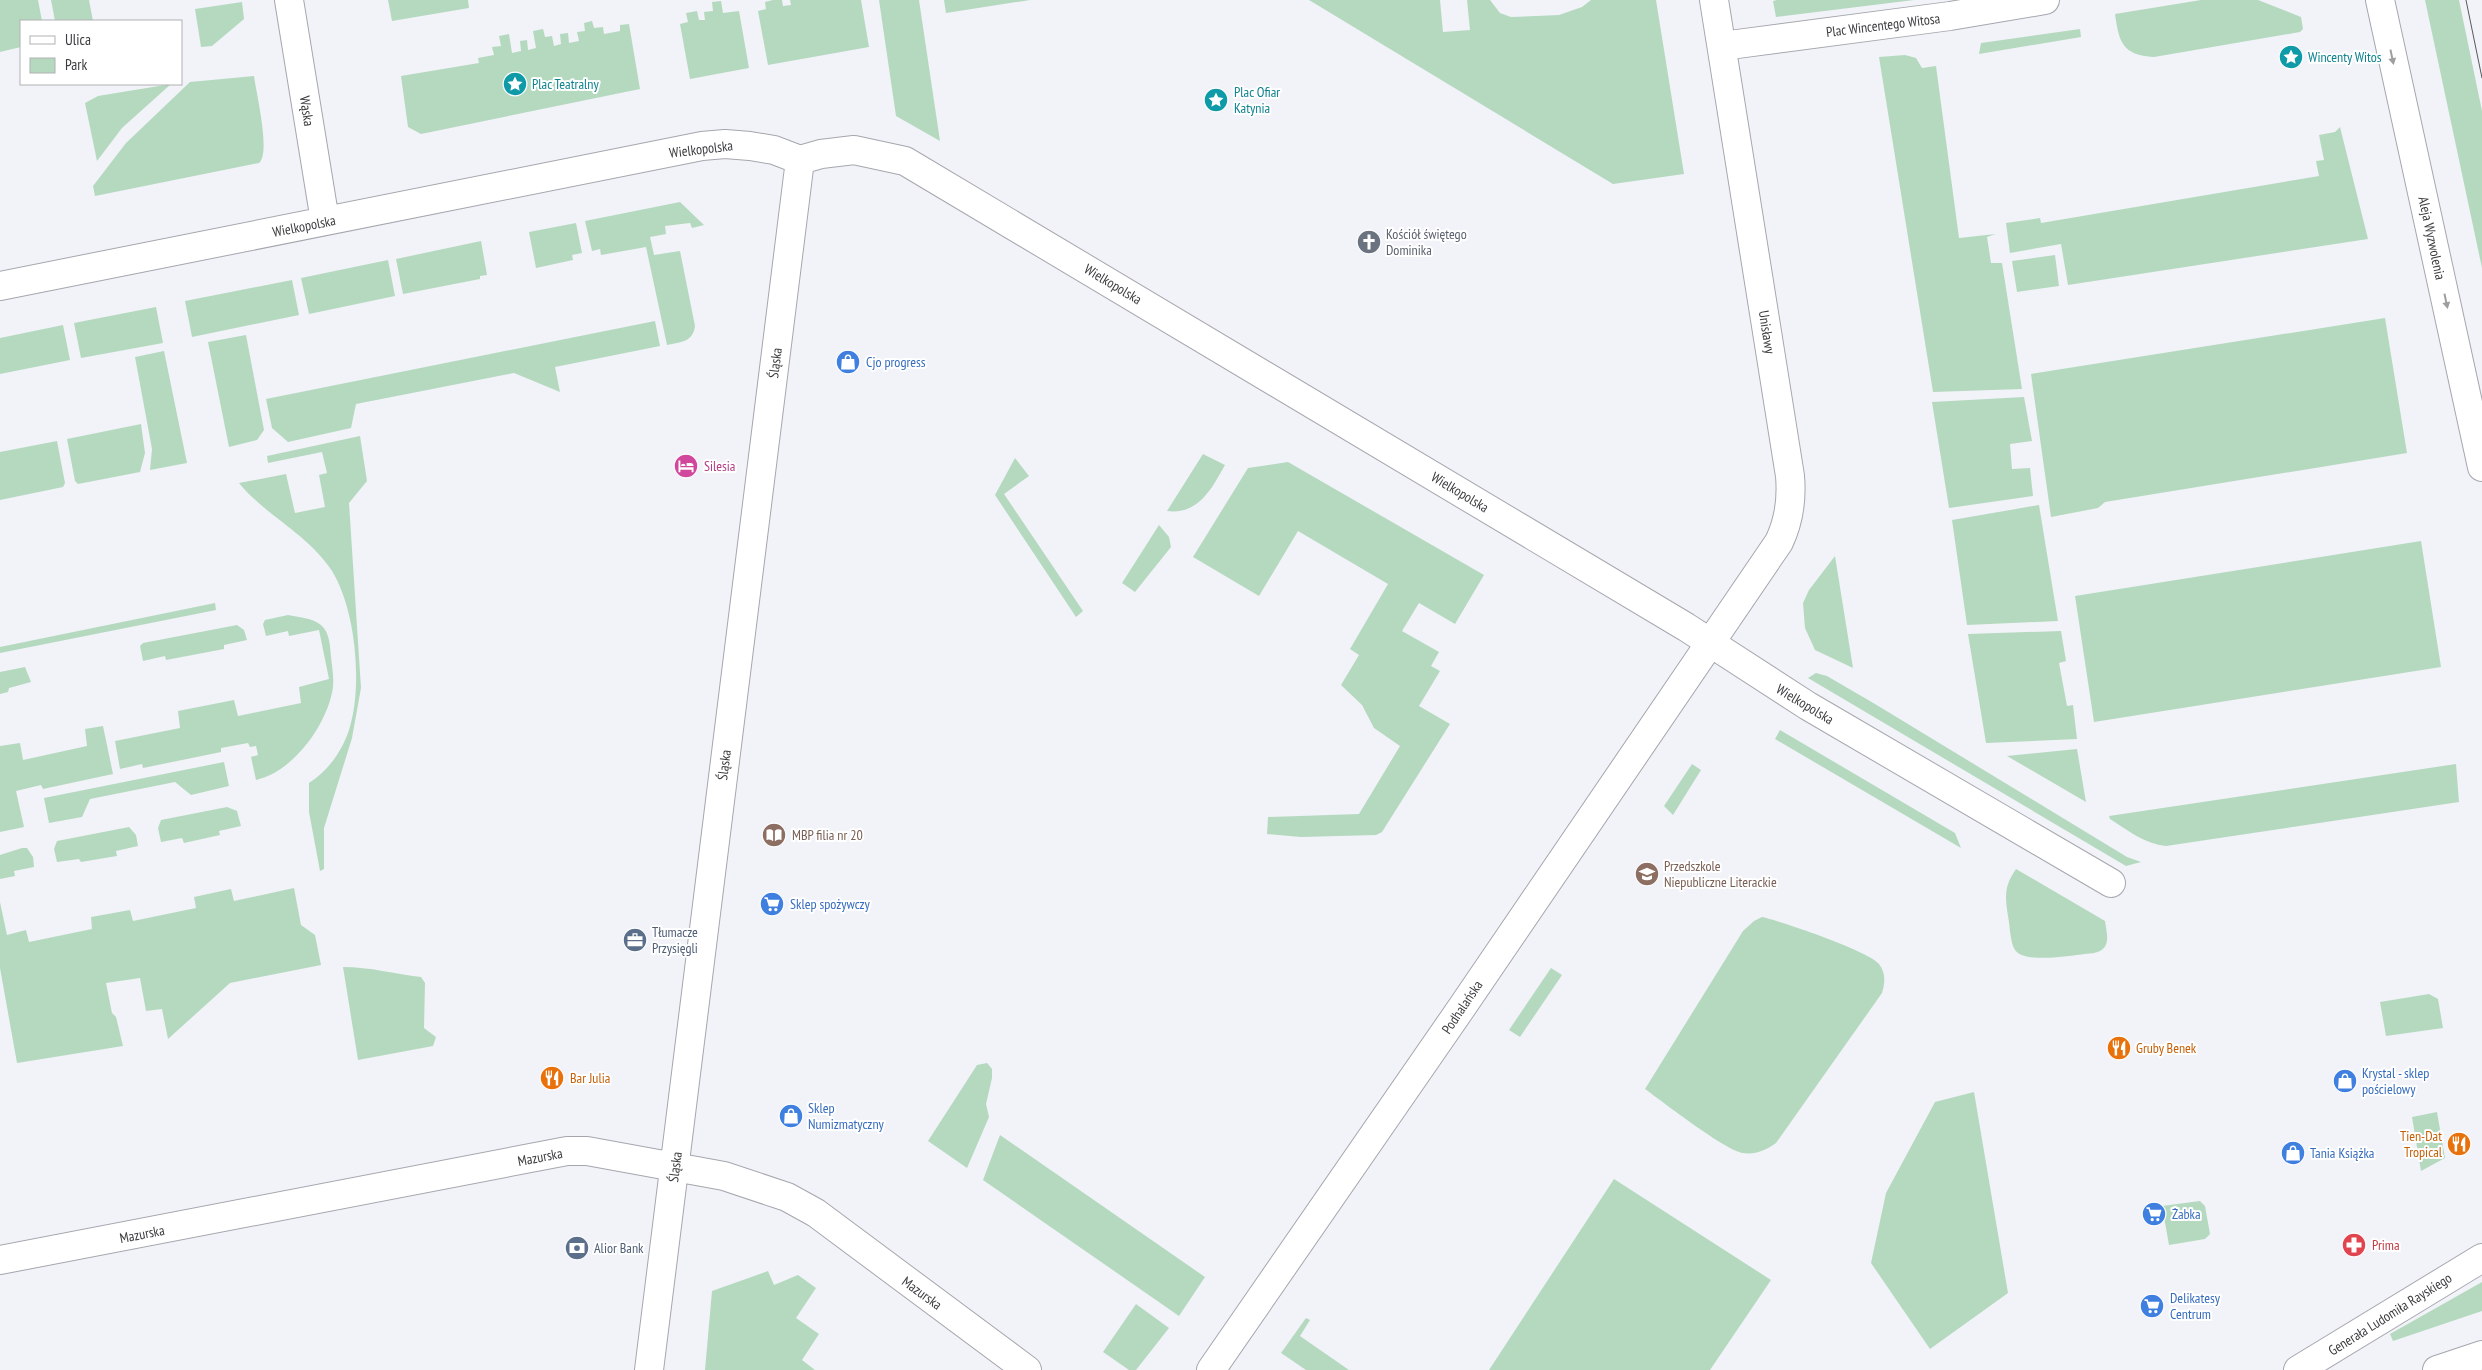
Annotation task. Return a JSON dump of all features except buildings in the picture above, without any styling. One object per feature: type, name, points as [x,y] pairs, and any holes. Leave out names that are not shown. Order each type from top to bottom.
[{"type":"street","name":"Wąska","points":[[289,0],[326,221]]},
{"type":"street","name":"Unisławy","points":[[1710,643],[1779,542],[1786,527],[1792,491],[1714,0]]},
{"type":"street","name":"Plac Wincentego Witosa","points":[[1722,46],[1950,16],[2045,0]]},
{"type":"street","name":"Aleja Wyzwolenia","points":[[2381,5],[2482,467]]},
{"type":"street","name":"Wielkopolska","points":[[0,286],[702,146],[726,144],[750,146],[774,150],[800,160],[821,154],[854,150],[905,161],[933,176],[1710,643],[1808,706],[2111,883]]},
{"type":"street","name":"Śląska","points":[[649,1370],[800,160]]},
{"type":"street","name":"Podhalańska","points":[[1211,1370],[1710,643]]},
{"type":"street","name":"Mazurska","points":[[0,1260],[567,1151],[587,1151],[724,1176],[751,1183],[787,1197],[816,1213],[1027,1370]]},
{"type":"street","name":"Generała Ludomiła Rayskiego","points":[[2298,1370],[2482,1258]]},
{"type":"street","points":[[2437,1370],[2482,1354]]},
{"type":"green space","points":[[0,0],[38,0],[42,20],[20,20],[20,47],[0,52]]},
{"type":"green space","points":[[51,0],[89,0],[93,20],[55,20]]},
{"type":"green space","points":[[388,0],[468,0],[469,8],[392,21]]},
{"type":"green space","points":[[782,0],[783,6],[791,5],[790,0],[861,0],[869,47],[768,65],[758,11],[766,9],[765,2]]},
{"type":"green space","points":[[879,0],[919,0],[940,141],[896,116]]},
{"type":"green space","points":[[944,0],[1030,0],[946,13]]},
{"type":"green space","points":[[1309,0],[1440,0],[1443,32],[1470,30],[1467,0],[1490,0],[1500,13],[1511,17],[1559,15],[1582,7],[1591,0],[1656,0],[1684,174],[1613,184]]},
{"type":"green space","points":[[1914,0],[1776,17],[1773,1]]},
{"type":"green space","points":[[2201,0],[2258,0],[2301,17],[2303,29],[2300,32],[2154,57],[2135,53],[2124,45],[2118,32],[2115,14]]},
{"type":"green space","points":[[2425,0],[2459,0],[2482,111],[2482,268]]},
{"type":"green space","points":[[721,1],[723,13],[739,11],[749,68],[690,79],[680,24],[688,22],[686,13],[697,11],[699,20],[705,20],[704,12],[713,11],[712,2]]},
{"type":"green space","points":[[242,2],[244,19],[212,46],[201,47],[195,9]]},
{"type":"green space","points":[[592,21],[594,28],[603,27],[604,34],[620,31],[620,25],[629,24],[640,89],[421,134],[408,127],[401,76],[479,63],[478,58],[494,55],[492,47],[501,46],[499,36],[509,34],[512,53],[521,51],[520,41],[527,40],[528,50],[536,48],[533,31],[543,29],[545,37],[552,36],[554,46],[561,44],[560,34],[568,33],[569,43],[579,41],[577,32],[585,31],[584,23]]},
{"type":"green space","points":[[2080,29],[2081,37],[1979,54],[1981,43]]},
{"type":"green space","points":[[1905,55],[1916,58],[1922,68],[1936,66],[1959,238],[1996,234],[1987,237],[1991,263],[2002,263],[2022,389],[1933,392],[1879,57]]},
{"type":"green space","points":[[254,76],[264,147],[259,163],[95,196],[93,186],[126,143],[190,82]]},
{"type":"green space","points":[[170,85],[122,128],[97,161],[85,103],[98,96]]},
{"type":"green space","points":[[2340,127],[2368,239],[2068,285],[2061,244],[2010,253],[2006,223],[2040,218],[2041,223],[2319,176],[2316,161],[2324,160],[2319,135],[2335,132]]},
{"type":"green space","points":[[680,202],[704,225],[692,228],[690,223],[665,226],[666,234],[650,237],[654,255],[680,251],[695,326],[689,338],[667,345],[646,247],[601,255],[600,249],[592,251],[585,221]]},
{"type":"green space","points":[[576,223],[582,253],[572,255],[573,260],[536,268],[529,232]]},
{"type":"green space","points":[[481,241],[487,275],[480,276],[480,279],[403,294],[396,259]]},
{"type":"green space","points":[[2055,255],[2059,286],[2017,292],[2012,261]]},
{"type":"green space","points":[[388,260],[395,296],[309,314],[301,278]]},
{"type":"green space","points":[[292,280],[299,315],[192,337],[185,301]]},
{"type":"green space","points":[[156,307],[163,343],[81,358],[74,323]]},
{"type":"green space","points":[[2385,318],[2407,453],[2105,502],[2098,508],[2051,517],[2031,374]]},
{"type":"green space","points":[[655,321],[660,346],[555,367],[560,392],[514,373],[356,404],[351,428],[288,442],[272,428],[266,399]]},
{"type":"green space","points":[[63,325],[70,360],[0,374],[0,338]]},
{"type":"green space","points":[[246,335],[264,430],[257,440],[229,447],[208,342]]},
{"type":"green space","points":[[164,351],[187,463],[150,470],[152,449],[135,357]]},
{"type":"green space","points":[[2024,397],[2032,441],[2010,444],[2012,469],[2030,468],[2033,496],[1949,508],[1932,402]]},
{"type":"green space","points":[[141,424],[145,453],[140,472],[78,484],[75,481],[67,439]]},
{"type":"green space","points":[[360,436],[367,481],[349,503],[361,688],[352,738],[324,828],[324,869],[320,871],[309,812],[309,783],[322,773],[333,760],[349,730],[356,692],[355,649],[352,627],[340,587],[332,571],[322,558],[311,546],[250,495],[239,483],[286,474],[295,513],[325,507],[319,475],[327,473],[322,452],[268,463],[267,456]]},
{"type":"green space","points":[[57,441],[65,483],[63,487],[0,500],[0,452]]},
{"type":"green space","points":[[1203,454],[1225,465],[1215,482],[1203,498],[1188,509],[1167,511]]},
{"type":"green space","points":[[1015,458],[1029,476],[1004,494],[1083,611],[1076,617],[995,495]]},
{"type":"green space","points":[[1288,462],[1484,575],[1455,624],[1419,603],[1402,631],[1439,652],[1431,666],[1440,671],[1419,706],[1450,724],[1382,832],[1376,835],[1301,837],[1267,834],[1268,817],[1359,814],[1400,746],[1374,728],[1362,705],[1341,685],[1359,655],[1350,649],[1388,584],[1298,531],[1259,596],[1193,557],[1248,468]]},
{"type":"green space","points":[[2039,505],[2058,621],[1967,625],[1952,520]]},
{"type":"green space","points":[[1159,525],[1169,537],[1171,547],[1135,592],[1122,583]]},
{"type":"green space","points":[[2421,541],[2441,667],[2094,722],[2075,596]]},
{"type":"green space","points":[[1835,556],[1853,668],[1815,650],[1805,628],[1803,603],[1809,590]]},
{"type":"green space","points":[[215,603],[216,610],[0,653],[0,647]]},
{"type":"green space","points":[[288,615],[314,621],[324,628],[329,640],[333,676],[330,701],[324,716],[316,731],[295,757],[270,775],[256,780],[251,757],[258,755],[256,746],[250,747],[248,743],[221,748],[221,752],[143,768],[142,764],[120,769],[115,741],[180,728],[178,711],[234,700],[238,716],[301,703],[299,687],[329,679],[319,630],[289,636],[288,631],[266,636],[263,624],[265,620]]},
{"type":"green space","points":[[237,625],[244,630],[247,640],[224,645],[224,649],[166,660],[165,656],[143,661],[140,646],[143,643]]},
{"type":"green space","points":[[2061,631],[2066,661],[2059,663],[2067,706],[2073,705],[2077,739],[1986,743],[1968,634]]},
{"type":"green space","points":[[25,667],[31,682],[9,688],[8,692],[0,694],[0,672]]},
{"type":"green space","points":[[1816,673],[1827,676],[2127,857],[2141,862],[2126,866],[1808,678]]},
{"type":"green space","points":[[103,726],[113,774],[43,789],[41,785],[16,791],[24,827],[0,832],[0,746],[20,743],[23,760],[87,746],[85,729]]},
{"type":"green space","points":[[1780,730],[1955,833],[1961,848],[1775,739]]},
{"type":"green space","points":[[2077,749],[2086,802],[2007,756]]},
{"type":"green space","points":[[224,762],[229,786],[191,795],[175,782],[90,799],[82,817],[49,823],[44,798]]},
{"type":"green space","points":[[1692,764],[1701,770],[1673,815],[1664,806]]},
{"type":"green space","points":[[2456,764],[2459,802],[2166,846],[2158,845],[2136,836],[2110,819],[2109,816]]},
{"type":"green space","points":[[227,807],[237,811],[241,826],[219,831],[220,835],[184,843],[182,838],[161,842],[158,828],[161,820]]},
{"type":"green space","points":[[129,827],[136,835],[138,846],[116,851],[117,856],[81,862],[79,859],[57,862],[54,849],[57,841]]},
{"type":"green space","points":[[27,848],[33,857],[34,867],[14,871],[15,876],[0,879],[0,855]]},
{"type":"green space","points":[[2016,869],[2105,921],[2107,941],[2104,948],[2094,953],[2040,958],[2029,957],[2015,950],[2011,938],[2006,897],[2007,886]]},
{"type":"green space","points":[[294,888],[301,925],[315,935],[321,965],[230,983],[168,1039],[162,1009],[146,1011],[140,978],[106,983],[112,1013],[116,1017],[123,1046],[17,1063],[0,968],[0,902],[7,935],[26,930],[29,942],[92,929],[91,917],[130,910],[133,921],[196,908],[194,897],[231,889],[234,901]]},
{"type":"green space","points":[[1762,917],[1824,937],[1872,958],[1881,967],[1884,974],[1884,982],[1882,993],[1776,1143],[1760,1151],[1743,1153],[1723,1144],[1645,1089],[1743,931],[1754,921]]},
{"type":"green space","points":[[343,967],[373,969],[421,977],[425,983],[424,1028],[436,1037],[433,1046],[358,1060]]},
{"type":"green space","points":[[1551,968],[1562,975],[1520,1037],[1509,1030]]},
{"type":"green space","points":[[2429,994],[2438,999],[2443,1028],[2386,1036],[2380,1002]]},
{"type":"green space","points":[[987,1063],[992,1069],[992,1078],[986,1104],[989,1117],[967,1168],[928,1141],[977,1065]]},
{"type":"green space","points":[[1974,1092],[2008,1293],[1930,1349],[1871,1263],[1886,1193],[1935,1102]]},
{"type":"green space","points":[[2437,1112],[2445,1158],[2421,1171],[2412,1117]]},
{"type":"green space","points":[[1000,1135],[1205,1277],[1179,1316],[983,1180]]},
{"type":"green space","points":[[1614,1179],[1771,1280],[1710,1370],[1489,1370]]},
{"type":"green space","points":[[2200,1201],[2205,1206],[2210,1234],[2205,1239],[2169,1245],[2162,1206]]},
{"type":"green space","points":[[768,1271],[774,1285],[798,1275],[816,1288],[796,1318],[819,1334],[802,1360],[815,1370],[705,1370],[712,1291]]},
{"type":"green space","points":[[2482,1282],[2482,1311],[2393,1341],[2390,1334]]},
{"type":"green space","points":[[1136,1304],[1169,1328],[1136,1370],[1129,1370],[1103,1352]]},
{"type":"green space","points":[[1306,1318],[1310,1320],[1300,1336],[1349,1370],[1306,1370],[1281,1353]]},
{"type":"tram line","points":[[2466,0],[2482,78]]},
{"type":"place","name":"Wincenty Witos","points":[[2291,57]]},
{"type":"place","name":"Plac Teatralny","points":[[515,84]]},
{"type":"place","name":"Plac Ofiar Katynia","points":[[1216,100]]},
{"type":"place","name":"Kościół świętego Dominika","points":[[1369,242]]},
{"type":"place","name":"Cjo progress","points":[[848,362]]},
{"type":"place","name":"Silesia","points":[[686,466]]},
{"type":"place","name":"MBP filia nr 20","points":[[774,835]]},
{"type":"place","name":"Przedszkole Niepubliczne Literackie","points":[[1647,874]]},
{"type":"place","name":"Sklep spożywczy","points":[[772,904]]},
{"type":"place","name":"Tłumacze Przysięgli","points":[[635,940]]},
{"type":"place","name":"Gruby Benek","points":[[2119,1048]]},
{"type":"place","name":"Bar Julia","points":[[552,1078]]},
{"type":"place","name":"Krystal - sklep pościelowy","points":[[2345,1081]]},
{"type":"place","name":"Sklep Numizmatyczny","points":[[791,1116]]},
{"type":"place","name":"Tien-Dat Tropical","points":[[2459,1144]]},
{"type":"place","name":"Tania Książka","points":[[2293,1153]]},
{"type":"place","name":"Żabka","points":[[2154,1214]]},
{"type":"place","name":"Prima","points":[[2354,1245]]},
{"type":"place","name":"Alior Bank","points":[[577,1248]]},
{"type":"place","name":"Delikatesy Centrum","points":[[2152,1306]]}]
